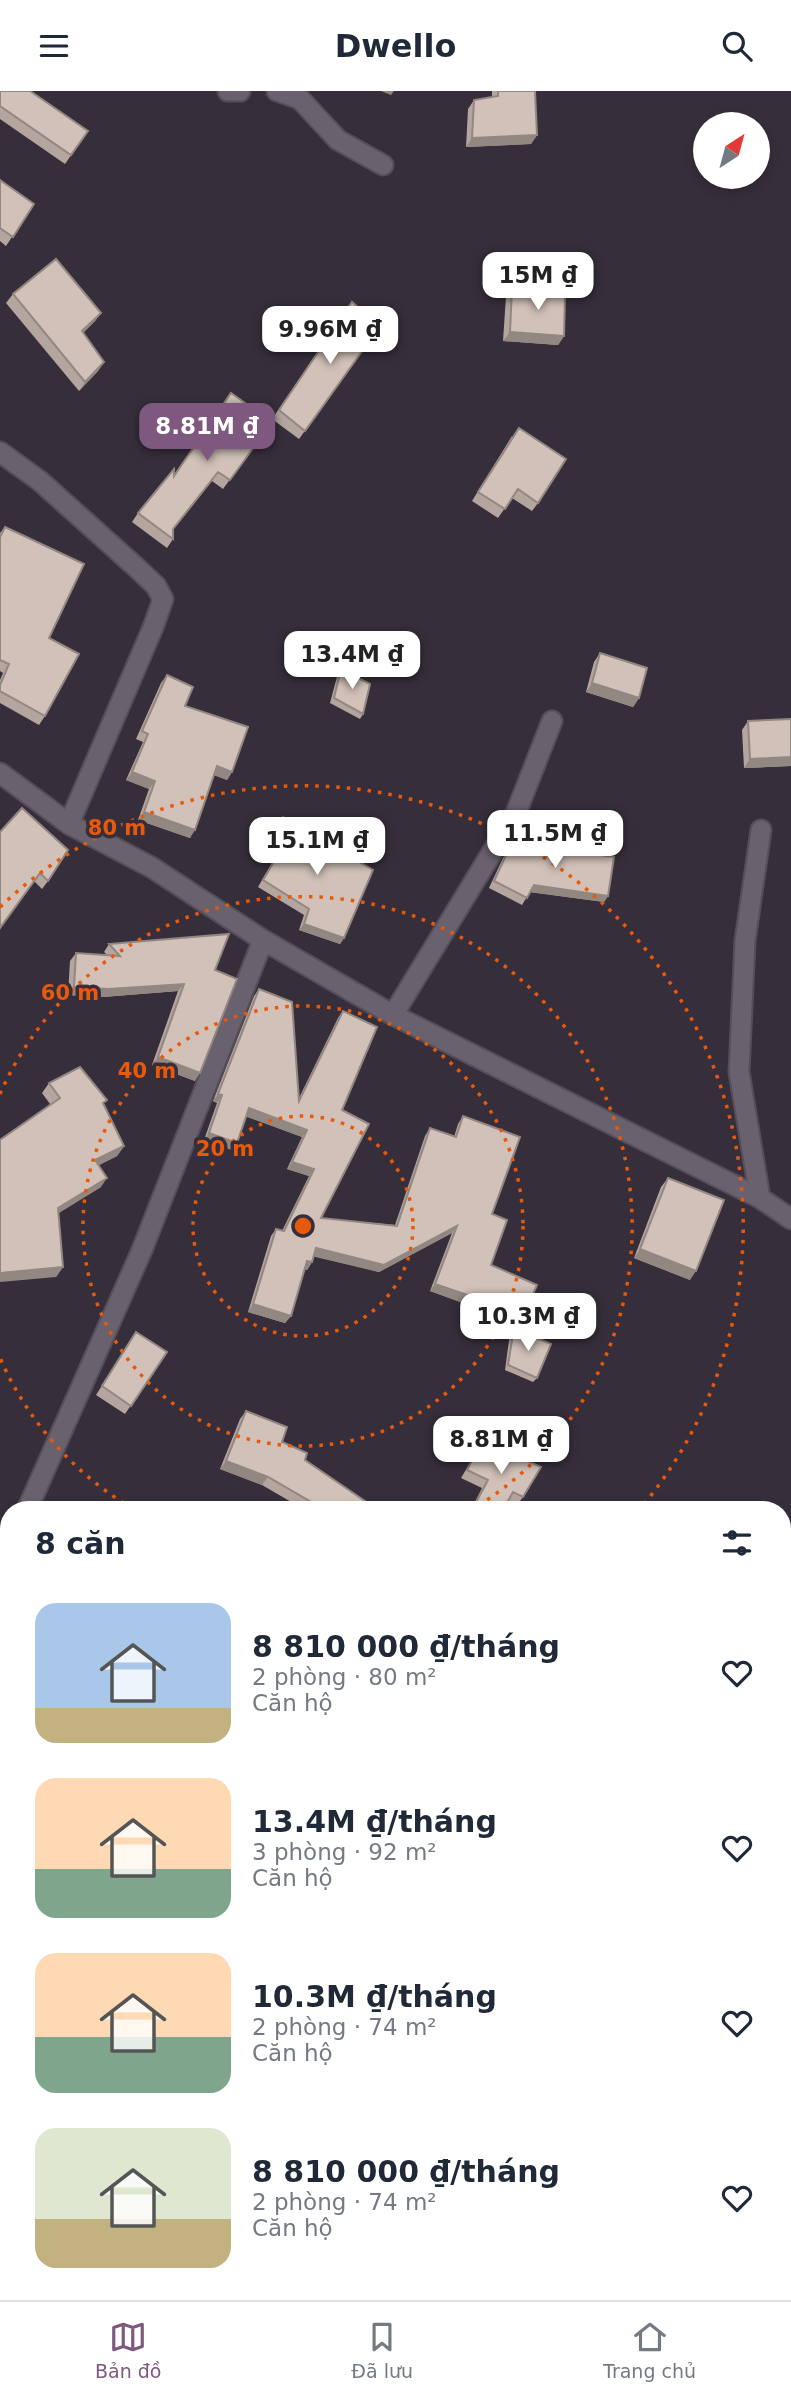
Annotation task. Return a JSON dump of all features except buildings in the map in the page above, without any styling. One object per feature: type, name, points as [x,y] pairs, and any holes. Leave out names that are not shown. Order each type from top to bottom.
[{"type":"street","points":[[229,91],[240,91]]},
{"type":"street","points":[[277,91],[300,99],[338,140],[383,165]]},
{"type":"street","points":[[0,452],[40,481],[137,568],[156,586],[163,599],[69,824]]},
{"type":"street","points":[[393,1015],[516,813],[552,721]]},
{"type":"street","points":[[0,773],[69,824],[151,867],[262,940],[393,1015],[760,1198],[791,1219]]},
{"type":"street","points":[[760,1198],[739,1072],[745,941],[761,830]]},
{"type":"street","points":[[31,1501],[142,1251],[262,940]]}]
